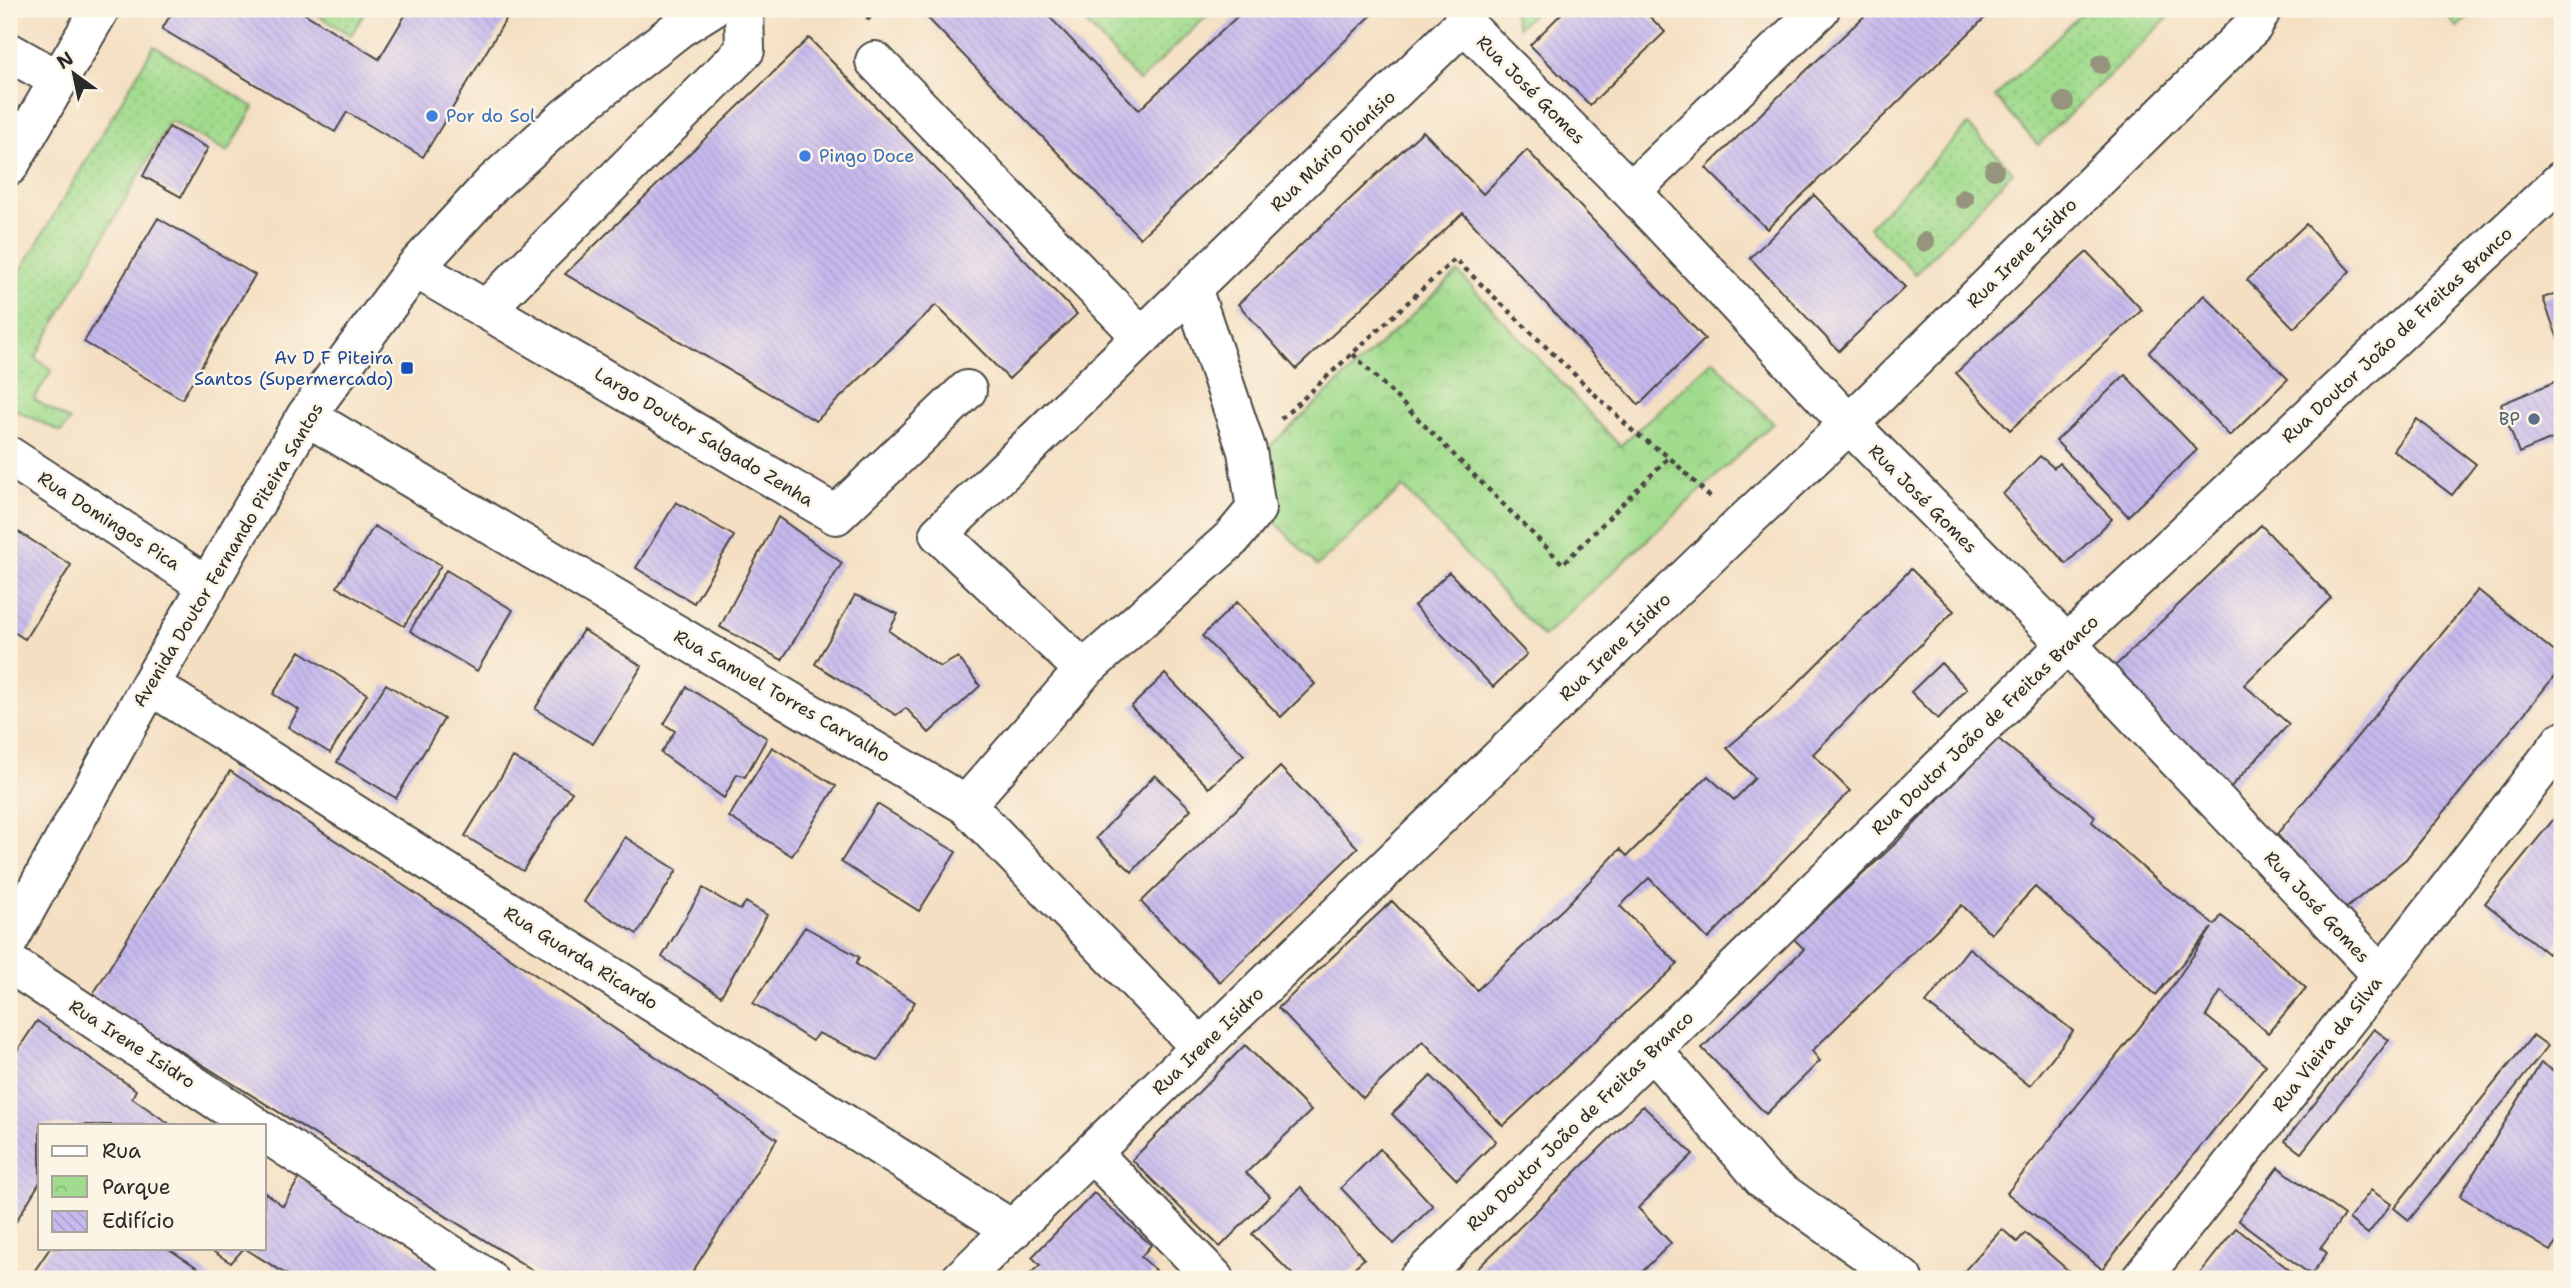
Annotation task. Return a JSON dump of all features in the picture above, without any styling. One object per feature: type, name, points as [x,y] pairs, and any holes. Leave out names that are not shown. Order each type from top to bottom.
[{"type":"street","points":[[9,166],[100,9]]},
{"type":"street","name":"Avenida Doutor Fernando Piteira Santos","points":[[9,940],[150,685],[306,416],[415,268],[492,184],[566,117],[678,29],[710,9]]},
{"type":"street","points":[[486,309],[745,50],[744,9]]},
{"type":"street","points":[[1631,191],[1820,9]]},
{"type":"street","name":"Rua Irene Isidro","points":[[961,1279],[1741,525],[1849,424],[2253,26],[2262,9]]},
{"type":"street","name":"Rua José Gomes","points":[[1463,16],[1849,424],[2067,643],[2382,975]]},
{"type":"street","name":"Rua Mário Dionísio","points":[[1192,288],[1463,16]]},
{"type":"street","points":[[9,52],[59,80]]},
{"type":"street","points":[[875,61],[1142,337]]},
{"type":"street","name":"Rua Doutor João de Freitas Branco","points":[[1418,1279],[2067,643],[2562,180]]},
{"type":"street","name":"Largo Doutor Salgado Zenha","points":[[415,268],[836,515],[967,390]]},
{"type":"street","points":[[966,804],[1084,670],[1232,538],[1255,509],[1247,451],[1192,288],[939,534],[1084,670]]},
{"type":"street","name":"Rua Samuel Torres Carvalho","points":[[306,416],[966,804],[1201,1048]]},
{"type":"street","name":"Rua Domingos Pica","points":[[9,456],[208,586]]},
{"type":"street","name":"Rua Guarda Ricardo","points":[[150,685],[1013,1230]]},
{"type":"street","name":"Rua Vieira da Silva","points":[[2141,1279],[2382,975],[2562,741]]},
{"type":"street","name":"Rua Irene Isidro","points":[[9,963],[252,1124]]},
{"type":"street","points":[[1652,1050],[1763,1179],[1903,1279]]},
{"type":"street","points":[[266,1133],[488,1279]]},
{"type":"street","points":[[1093,1153],[1215,1279]]},
{"type":"path","points":[[1247,451],[1455,259],[1635,433],[1669,457],[1741,525]]},
{"type":"path","points":[[1353,354],[1563,564],[1669,457]]},
{"type":"green space","points":[[307,9],[367,9],[351,35]]},
{"type":"green space","points":[[1073,9],[1214,9],[1139,81]]},
{"type":"green space","points":[[1512,9],[1539,9],[1518,27]]},
{"type":"green space","points":[[2086,9],[2177,9],[2038,145],[1995,97]]},
{"type":"green space","points":[[2443,9],[2476,9],[2457,28]]},
{"type":"green space","points":[[154,46],[254,107],[228,152],[170,121],[35,358],[52,370],[34,399],[70,421],[61,432],[9,407],[9,291]]},
{"type":"green space","points":[[1968,125],[2013,172],[1915,274],[1869,227]]},
{"type":"green space","points":[[1458,272],[1620,446],[1713,360],[1773,423],[1543,637],[1403,487],[1317,566],[1275,522],[1270,446]]},
{"type":"building","points":[[174,9],[297,9],[379,59],[409,9],[512,9],[423,157],[347,112],[335,132],[162,29]]},
{"type":"building","points":[[919,9],[1042,9],[1139,110],[1245,9],[1378,9],[1140,238]]},
{"type":"building","points":[[1566,9],[1648,9],[1645,12],[1665,32],[1590,105],[1530,45]]},
{"type":"building","points":[[1872,9],[1994,9],[1767,229],[1706,168]]},
{"type":"building","name":"Pingo Doce","points":[[809,38],[1077,314],[1009,379],[936,305],[816,421],[565,274]]},
{"type":"building","points":[[169,127],[208,148],[181,197],[143,176]]},
{"type":"building","points":[[1423,131],[1483,194],[1527,150],[1705,339],[1639,405],[1463,213],[1296,369],[1238,304]]},
{"type":"building","points":[[1814,195],[1905,287],[1839,351],[1750,258]]},
{"type":"building","points":[[158,218],[255,275],[182,399],[84,342]]},
{"type":"building","points":[[2306,224],[2350,271],[2294,328],[2247,280]]},
{"type":"building","points":[[2087,252],[2142,310],[2010,430],[1956,373]]},
{"type":"building","points":[[2562,291],[2562,350],[2543,298]]},
{"type":"building","points":[[2204,295],[2288,379],[2230,436],[2149,352]]},
{"type":"building","points":[[2125,375],[2197,450],[2128,516],[2056,441]]},
{"type":"building","name":"BP","points":[[2562,379],[2562,435],[2519,453],[2501,404]]},
{"type":"building","points":[[2417,419],[2476,464],[2452,495],[2393,450]]},
{"type":"building","points":[[2040,456],[2054,468],[2059,463],[2112,519],[2066,564],[2003,494]]},
{"type":"building","points":[[676,502],[734,536],[694,603],[636,568]]},
{"type":"building","points":[[778,517],[842,563],[782,660],[720,627]]},
{"type":"building","points":[[2261,525],[2331,598],[2244,685],[2289,724],[2227,791],[2111,670]]},
{"type":"building","points":[[9,526],[71,565],[25,639],[9,629]]},
{"type":"building","points":[[374,526],[441,565],[404,626],[337,587]]},
{"type":"building","points":[[1911,569],[1954,611],[1813,754],[1850,791],[1708,939],[1649,878],[1620,906],[1678,964],[1503,1126],[1423,1041],[1363,1098],[1278,1008],[1392,901],[1477,990],[1565,907],[1620,849],[1627,856],[1708,776],[1734,800],[1755,778],[1727,748],[1770,711]]},
{"type":"building","points":[[446,570],[513,610],[477,671],[410,631]]},
{"type":"building","points":[[1449,572],[1527,654],[1493,687],[1414,606]]},
{"type":"building","points":[[2478,590],[2562,658],[2562,667],[2406,859],[2344,910],[2277,834]]},
{"type":"building","points":[[855,595],[898,614],[889,631],[940,667],[958,657],[980,686],[929,733],[906,708],[896,715],[815,664]]},
{"type":"building","points":[[1237,602],[1315,684],[1281,717],[1202,636]]},
{"type":"building","points":[[583,630],[642,666],[593,744],[535,709]]},
{"type":"building","points":[[300,651],[367,694],[330,753],[288,727],[299,710],[273,694]]},
{"type":"building","points":[[1941,663],[1967,689],[1938,719],[1911,692]]},
{"type":"building","points":[[1165,674],[1244,755],[1209,788],[1131,707]]},
{"type":"building","points":[[386,684],[444,719],[396,798],[337,762]]},
{"type":"building","points":[[687,687],[767,738],[745,777],[737,774],[724,798],[661,753],[675,731],[664,724]]},
{"type":"building","points":[[1997,738],[2095,816],[2092,822],[2160,883],[2215,925],[2221,916],[2253,940],[2306,988],[2268,1033],[2221,991],[2206,1016],[2266,1065],[2102,1269],[2007,1193],[2171,988],[2212,928],[2156,995],[2035,887],[1991,934],[1962,905],[1812,1051],[1820,1061],[1766,1114],[1702,1048],[1804,949],[1794,939],[1898,841]]},
{"type":"building","points":[[772,747],[836,786],[792,856],[729,817]]},
{"type":"building","points":[[513,757],[572,792],[523,871],[465,836]]},
{"type":"building","points":[[1280,767],[1358,848],[1220,982],[1141,902]]},
{"type":"building","points":[[230,771],[777,1139],[688,1279],[547,1279],[92,996]]},
{"type":"building","points":[[1155,775],[1191,809],[1132,872],[1096,838]]},
{"type":"building","points":[[877,804],[956,852],[919,911],[841,862]]},
{"type":"building","points":[[2562,809],[2562,936],[2548,954],[2485,903]]},
{"type":"building","points":[[625,837],[677,870],[637,934],[584,902]]},
{"type":"building","points":[[703,888],[740,910],[746,902],[767,915],[721,996],[662,957]]},
{"type":"building","points":[[805,927],[859,957],[856,964],[915,1002],[878,1060],[818,1033],[812,1041],[753,1003]]},
{"type":"building","points":[[1969,948],[2073,1031],[2030,1086],[1926,1003]]},
{"type":"building","points":[[37,1021],[136,1090],[132,1098],[170,1124],[38,1124],[38,1185],[9,1233],[9,1063]]},
{"type":"building","points":[[2374,1029],[2389,1040],[2301,1153],[2285,1141]]},
{"type":"building","points":[[2533,1035],[2548,1046],[2409,1220],[2394,1208]]},
{"type":"building","points":[[1245,1045],[1311,1111],[1246,1173],[1270,1196],[1220,1247],[1132,1160]]},
{"type":"building","points":[[2541,1063],[2562,1076],[2562,1233],[2551,1251],[2460,1196]]},
{"type":"building","points":[[1431,1076],[1496,1141],[1457,1180],[1392,1114]]},
{"type":"building","points":[[1643,1106],[1693,1154],[1638,1208],[1671,1243],[1635,1279],[1467,1279]]},
{"type":"building","points":[[1380,1149],[1433,1206],[1394,1244],[1341,1188]]},
{"type":"building","points":[[2278,1167],[2344,1215],[2321,1248],[2327,1253],[2311,1275],[2238,1220]]},
{"type":"building","points":[[300,1177],[457,1279],[294,1279],[247,1250],[266,1250],[266,1193],[283,1206]]},
{"type":"building","points":[[1301,1187],[1364,1259],[1341,1279],[1297,1279],[1252,1234]]},
{"type":"building","points":[[2371,1190],[2391,1204],[2368,1234],[2349,1219]]},
{"type":"building","points":[[1094,1193],[1151,1245],[1141,1257],[1156,1270],[1147,1279],[1024,1279],[1040,1265],[1032,1257]]},
{"type":"building","points":[[2236,1228],[2301,1279],[2202,1279],[2198,1276]]},
{"type":"building","points":[[2002,1229],[2017,1242],[2025,1233],[2078,1279],[1957,1279]]},
{"type":"building","points":[[49,1250],[170,1250],[215,1279],[29,1279]]},
{"type":"building","points":[[211,1250],[242,1250],[231,1263]]},
{"type":"place","name":"Por do Sol","points":[[432,116]]},
{"type":"place","name":"Pingo Doce","points":[[805,156]]},
{"type":"place","name":"Av D F Piteira Santos (Supermercado)","points":[[407,368]]},
{"type":"place","name":"BP","points":[[2534,419]]}]
